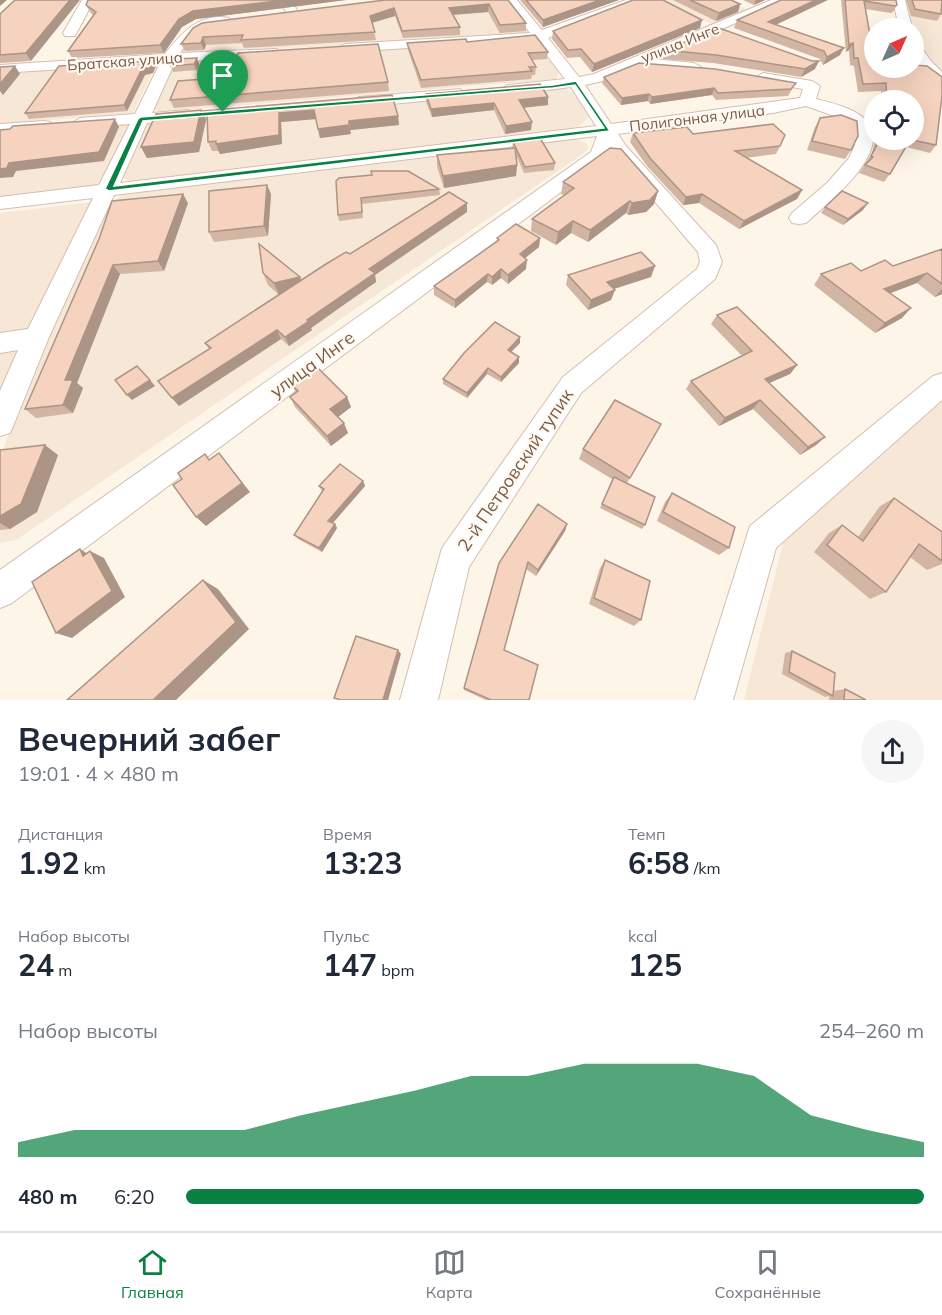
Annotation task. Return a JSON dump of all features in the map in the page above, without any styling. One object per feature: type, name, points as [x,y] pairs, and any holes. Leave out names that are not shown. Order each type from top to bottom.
[{"type":"street","points":[[70,33],[88,0]]},
{"type":"street","points":[[286,0],[292,13]]},
{"type":"street","points":[[512,0],[576,82],[608,130]]},
{"type":"street","points":[[336,48],[539,36],[638,0]]},
{"type":"street","name":"улица Инге","points":[[494,91],[598,78],[782,0]]},
{"type":"street","points":[[899,0],[904,18]]},
{"type":"street","points":[[736,4],[755,12]]},
{"type":"street","points":[[697,19],[738,36]]},
{"type":"street","points":[[0,424],[36,337],[170,58],[189,31],[201,24],[235,20]]},
{"type":"street","name":"Братская улица","points":[[0,69],[289,51]]},
{"type":"street","points":[[632,62],[713,69]]},
{"type":"street","points":[[924,63],[942,80]]},
{"type":"street","points":[[745,74],[809,93],[855,120],[862,127],[862,152],[831,190],[799,218]]},
{"type":"street","points":[[341,103],[471,93]]},
{"type":"street","name":"Полигонная улица","points":[[0,203],[773,108],[809,93]]},
{"type":"street","points":[[0,129],[200,114]]},
{"type":"street","name":"улица Инге","points":[[6,581],[599,155],[608,130]]},
{"type":"street","name":"2-й Петровский тупик","points":[[419,700],[454,560],[572,385],[707,273],[711,262],[708,250],[619,149],[608,130]]},
{"type":"street","points":[[0,343],[36,337]]},
{"type":"street","points":[[714,700],[762,538],[942,384]]},
{"type":"shaded area","points":[[505,0],[529,31],[525,35],[180,54],[197,27]]},
{"type":"shaded area","points":[[662,0],[723,0],[748,10],[711,24]]},
{"type":"shaded area","points":[[902,0],[942,0],[942,73],[924,57],[924,18],[908,18]]},
{"type":"shaded area","points":[[520,41],[536,43],[559,72],[556,79],[160,112],[152,108],[171,65],[181,60]]},
{"type":"shaded area","points":[[157,63],[133,113],[0,124],[0,72]]},
{"type":"shaded area","points":[[562,88],[573,92],[590,116],[577,129],[134,183],[123,178],[142,126],[158,119]]},
{"type":"shaded area","points":[[137,123],[103,185],[0,198],[0,133]]},
{"type":"shaded area","points":[[572,138],[586,143],[589,148],[16,540],[0,543],[0,458],[48,327],[108,205],[127,192]]},
{"type":"shaded area","points":[[93,202],[33,334],[0,339],[0,213]]},
{"type":"shaded area","points":[[23,344],[0,402],[0,348]]},
{"type":"shaded area","points":[[942,396],[942,700],[744,700],[783,543]]},
{"type":"building","points":[[15,0],[70,0],[26,53],[0,55],[0,14]]},
{"type":"building","points":[[88,0],[286,0],[193,11],[179,19],[160,45],[68,51],[96,12],[86,5]]},
{"type":"building","points":[[385,0],[508,0],[526,23],[500,25],[489,4],[449,8],[460,27],[402,31],[394,8],[370,16],[375,32],[241,40],[243,35],[203,37],[201,43],[181,44],[193,28],[202,23]]},
{"type":"building","points":[[526,0],[600,0],[543,20]]},
{"type":"building","points":[[633,0],[663,0],[702,20],[594,64],[581,49],[568,50],[553,31]]},
{"type":"building","points":[[690,0],[731,0],[740,4],[719,13]]},
{"type":"building","points":[[781,0],[816,0],[768,22],[844,48],[827,57],[824,51],[737,20]]},
{"type":"building","points":[[845,0],[896,0],[897,5],[895,6],[864,1],[867,18],[864,18],[864,78],[924,78],[924,66],[942,77],[936,145],[924,142],[924,90],[886,90],[886,83],[863,84],[858,58],[854,58],[853,43],[849,45]]},
{"type":"building","points":[[912,0],[942,0],[941,14],[915,9]]},
{"type":"building","points":[[719,28],[812,61],[819,61],[805,69],[716,55],[665,50]]},
{"type":"building","points":[[535,35],[548,52],[528,53],[536,67],[529,67],[532,71],[421,80],[407,43],[466,39],[467,42]]},
{"type":"building","points":[[378,44],[388,82],[170,100],[178,81],[231,77],[238,53]]},
{"type":"building","points":[[197,58],[194,64],[171,66],[174,59]]},
{"type":"building","points":[[154,61],[150,67],[142,69],[124,105],[25,113],[59,66]]},
{"type":"building","points":[[639,63],[715,69],[796,83],[791,89],[718,93],[714,88],[652,97],[649,94],[622,98],[604,77]]},
{"type":"building","points":[[15,66],[0,84],[0,67]]},
{"type":"building","points":[[540,84],[548,97],[519,100],[532,122],[506,126],[494,103],[431,109],[426,94]]},
{"type":"building","points":[[392,95],[398,116],[349,121],[349,125],[318,129],[314,110],[279,113],[279,135],[216,144],[216,141],[208,142],[207,112],[202,111]]},
{"type":"building","points":[[201,110],[194,142],[141,147],[156,114]]},
{"type":"building","points":[[841,115],[857,121],[858,136],[851,150],[812,141],[820,118]]},
{"type":"building","points":[[115,119],[99,152],[9,163],[7,168],[0,169],[0,130],[10,129],[13,126]]},
{"type":"building","points":[[773,124],[785,135],[780,146],[735,151],[802,190],[744,221],[702,194],[686,197],[650,158],[633,133],[687,127],[693,134]]},
{"type":"building","points":[[540,138],[555,163],[525,167],[513,142]]},
{"type":"building","points":[[515,148],[517,165],[443,176],[437,155]]},
{"type":"building","points":[[610,148],[621,149],[658,191],[650,200],[632,203],[630,201],[590,230],[573,221],[558,232],[532,219],[574,188],[563,182]]},
{"type":"building","points":[[874,150],[904,150],[890,174],[865,165],[873,157],[871,156]]},
{"type":"building","points":[[371,171],[408,171],[439,189],[361,198],[362,212],[338,215],[336,181],[339,178],[372,175]]},
{"type":"building","points":[[267,185],[264,226],[209,232],[209,191]]},
{"type":"building","points":[[842,191],[868,203],[848,219],[825,207]]},
{"type":"building","points":[[449,192],[467,203],[369,269],[375,273],[285,337],[277,330],[172,398],[158,381],[211,348],[205,343],[326,264],[346,252],[350,254]]},
{"type":"building","points":[[183,194],[158,261],[113,265],[65,380],[73,380],[63,405],[25,409],[99,239],[112,201]]},
{"type":"building","points":[[516,224],[540,238],[520,254],[527,260],[508,275],[501,269],[492,277],[488,274],[455,300],[434,286],[499,240],[497,238]]},
{"type":"building","points":[[259,244],[300,277],[274,283],[263,273]]},
{"type":"building","points":[[942,249],[942,284],[927,273],[884,289],[911,308],[885,323],[821,274],[851,263],[861,271],[885,260],[893,266]]},
{"type":"building","points":[[641,252],[655,266],[607,282],[615,290],[591,300],[568,275]]},
{"type":"building","points":[[737,307],[797,365],[765,379],[825,437],[808,447],[760,400],[725,418],[691,381],[752,351],[717,315]]},
{"type":"building","points":[[495,322],[520,337],[508,350],[519,357],[501,377],[488,368],[467,393],[443,379],[464,353]]},
{"type":"building","points":[[137,366],[150,380],[127,395],[115,380]]},
{"type":"building","points":[[318,368],[347,397],[330,409],[344,423],[327,436],[290,397],[298,391],[292,385]]},
{"type":"building","points":[[615,400],[661,424],[630,478],[583,449]]},
{"type":"building","points":[[45,445],[21,504],[0,516],[0,450]]},
{"type":"building","points":[[219,453],[242,483],[196,517],[173,485],[182,479],[178,473],[205,454],[209,460]]},
{"type":"building","points":[[340,464],[363,481],[328,521],[335,524],[319,548],[294,535],[324,489],[319,486]]},
{"type":"building","points":[[614,477],[655,497],[645,525],[602,504]]},
{"type":"building","points":[[672,493],[735,527],[729,548],[663,512]]},
{"type":"building","points":[[894,498],[942,532],[942,561],[919,544],[886,592],[827,545],[842,525],[863,541]]},
{"type":"building","points":[[538,504],[567,524],[538,570],[528,562],[504,650],[538,665],[529,700],[491,700],[464,688],[499,563]]},
{"type":"building","points":[[80,549],[83,556],[90,551],[112,591],[56,633],[32,582]]},
{"type":"building","points":[[605,560],[650,581],[641,620],[594,598]]},
{"type":"building","points":[[203,580],[236,622],[153,700],[67,700]]},
{"type":"building","points":[[356,636],[398,650],[383,700],[334,698]]},
{"type":"building","points":[[792,651],[835,673],[833,696],[789,672]]},
{"type":"building","points":[[845,689],[866,700],[844,700]]},
{"type":"route","points":[[576,82],[608,130],[109,189],[141,119],[223,112],[553,86],[576,82]]}]
